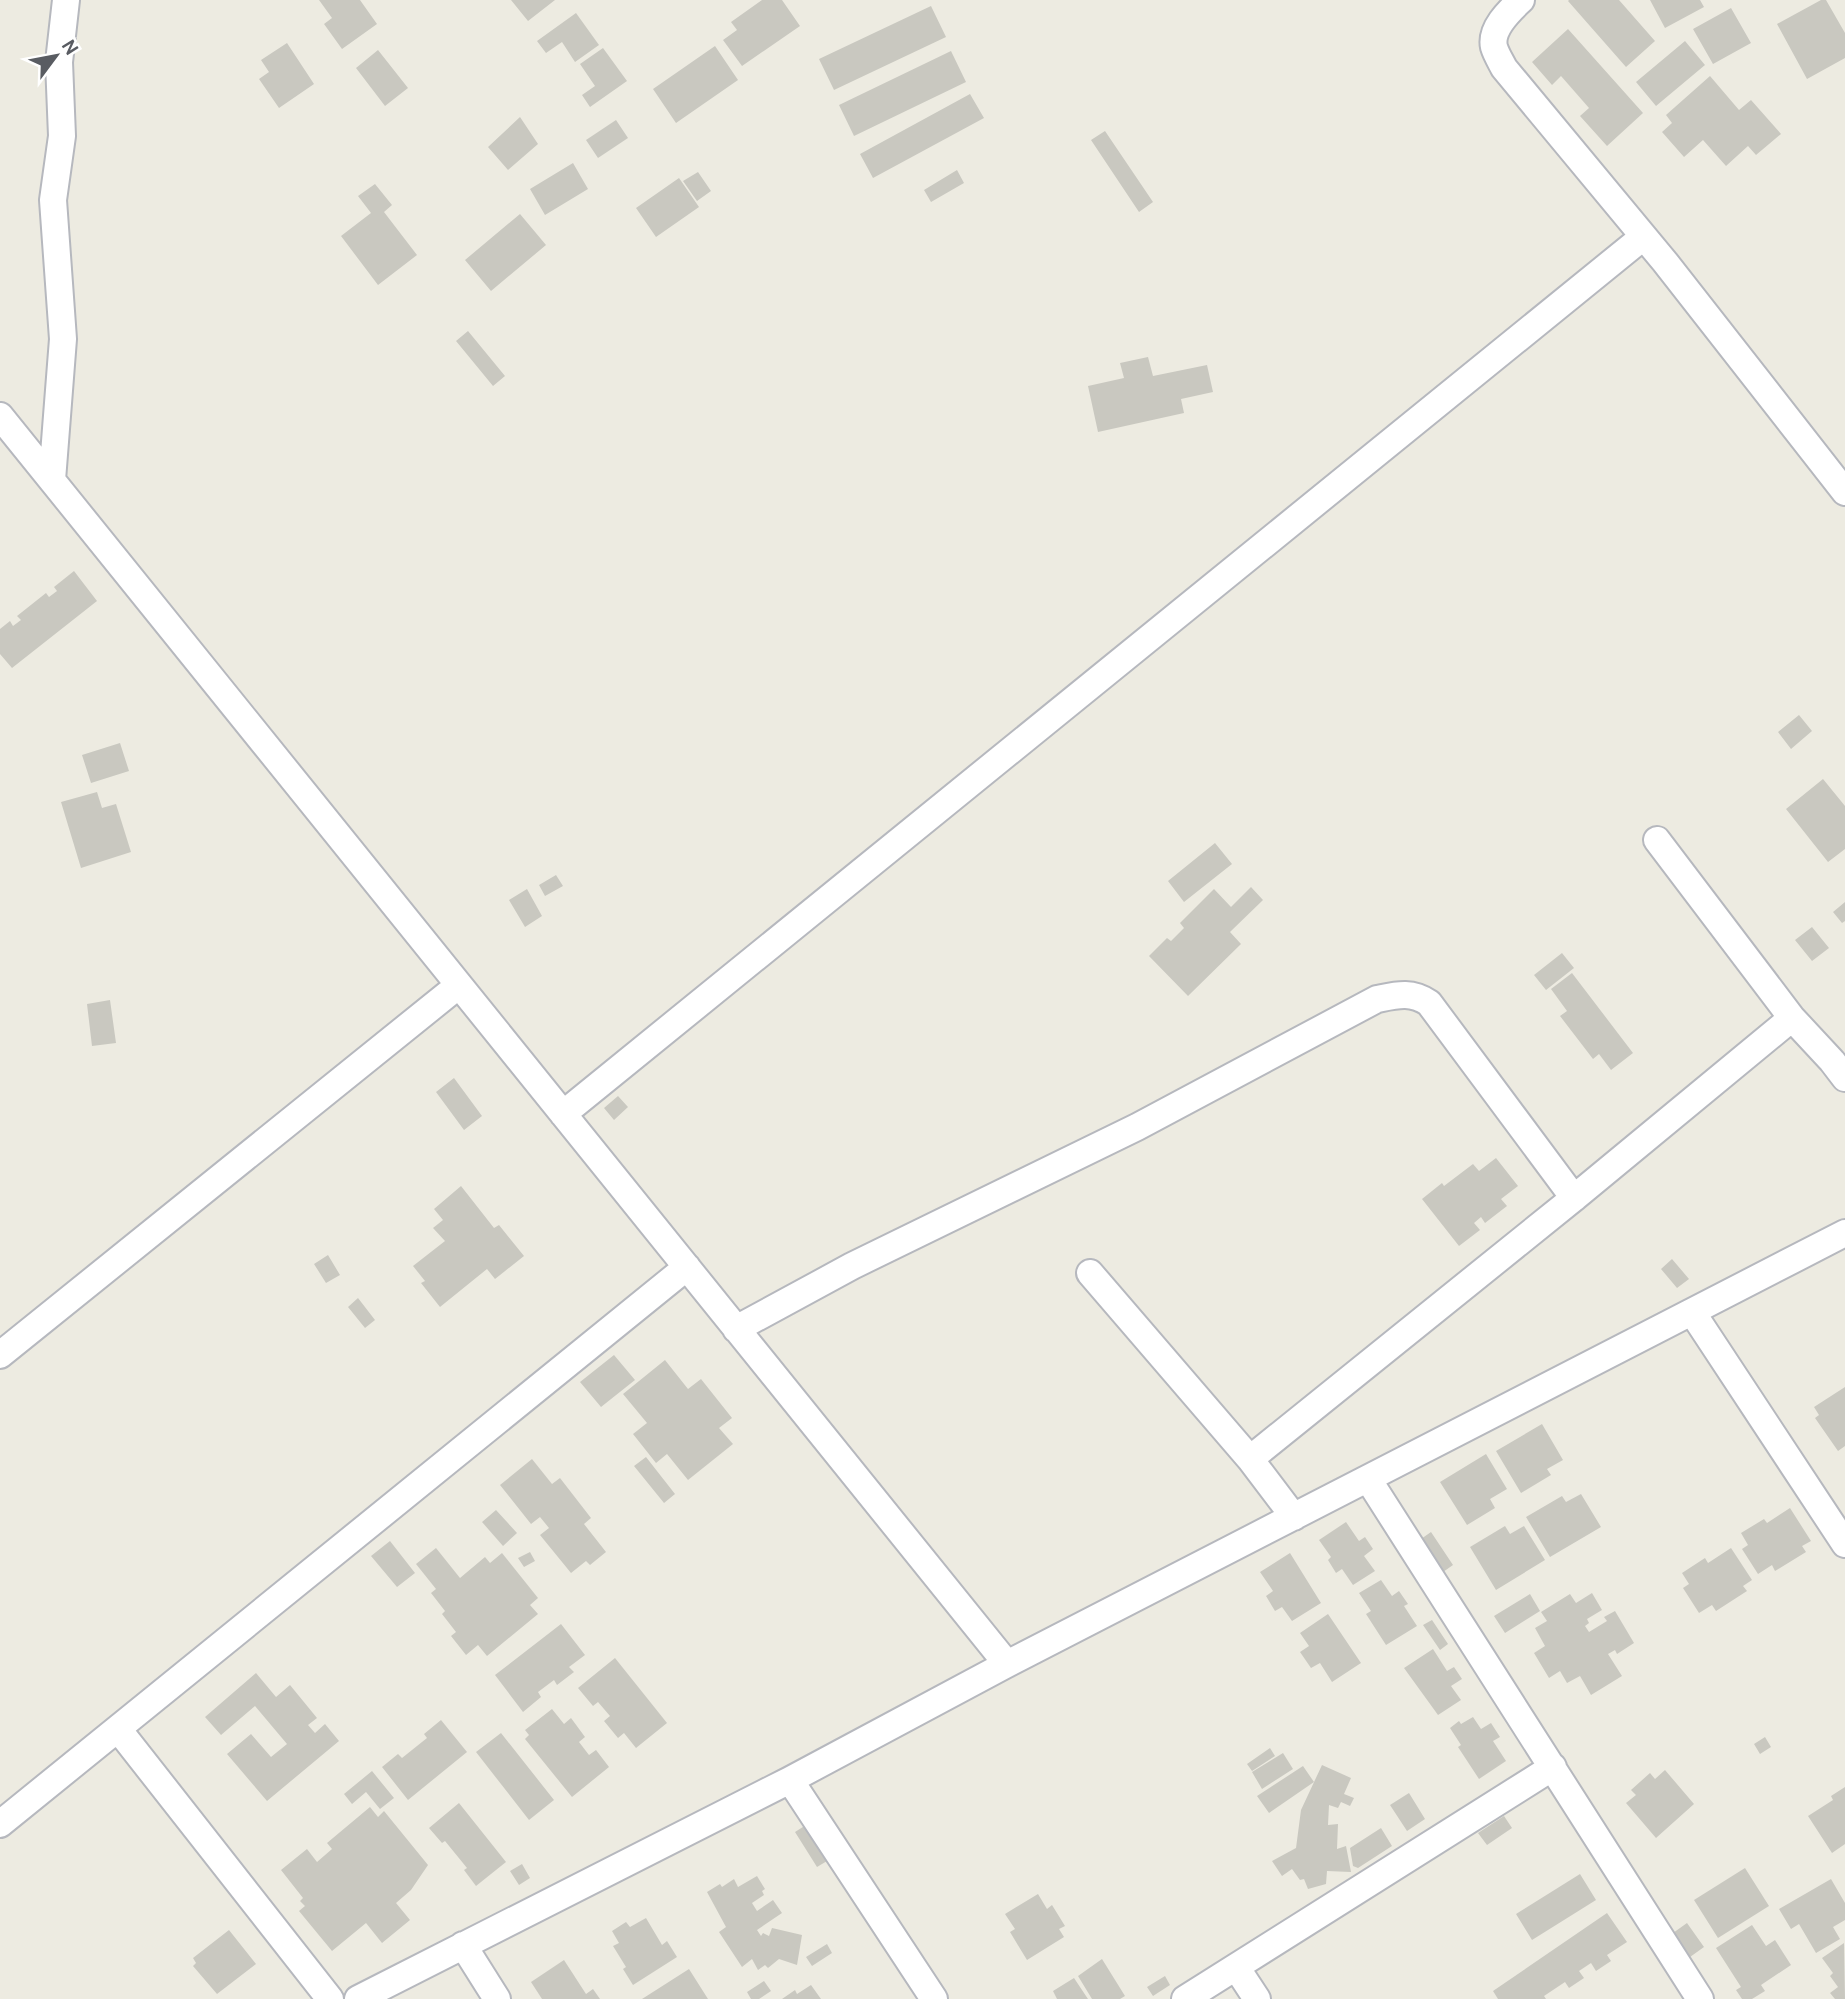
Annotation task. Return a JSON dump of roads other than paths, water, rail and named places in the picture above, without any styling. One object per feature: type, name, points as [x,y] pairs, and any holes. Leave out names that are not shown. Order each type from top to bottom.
[{"type":"street","points":[[52,480],[63,339],[53,200],[62,136],[59,62],[66,0]]},
{"type":"street","points":[[1521,0],[1498,26],[1494,47],[1504,68],[1643,237],[1845,492]]},
{"type":"street","points":[[563,1114],[1643,237]]},
{"type":"street","points":[[0,416],[1007,1664]]},
{"type":"street","points":[[1657,840],[1792,1018],[1832,1060],[1845,1078]]},
{"type":"street","points":[[0,1354],[459,985]]},
{"type":"street","points":[[736,1329],[852,1266],[1137,1127],[1377,999],[1402,994],[1418,996],[1429,1003],[1574,1198]]},
{"type":"street","points":[[1250,1459],[1792,1018]]},
{"type":"street","points":[[358,1999],[790,1780],[1007,1664],[1845,1233]]},
{"type":"street","points":[[0,1824],[687,1267]]},
{"type":"street","points":[[1090,1273],[1250,1459],[1294,1517]]},
{"type":"street","points":[[1692,1312],[1845,1544]]},
{"type":"street","points":[[1368,1479],[1700,1999]]},
{"type":"street","points":[[118,1729],[330,1999]]},
{"type":"street","points":[[1185,1999],[1553,1767]]},
{"type":"street","points":[[790,1780],[934,1999]]},
{"type":"street","points":[[463,1945],[498,1999]]},
{"type":"street","points":[[1236,1966],[1257,1999]]}]
